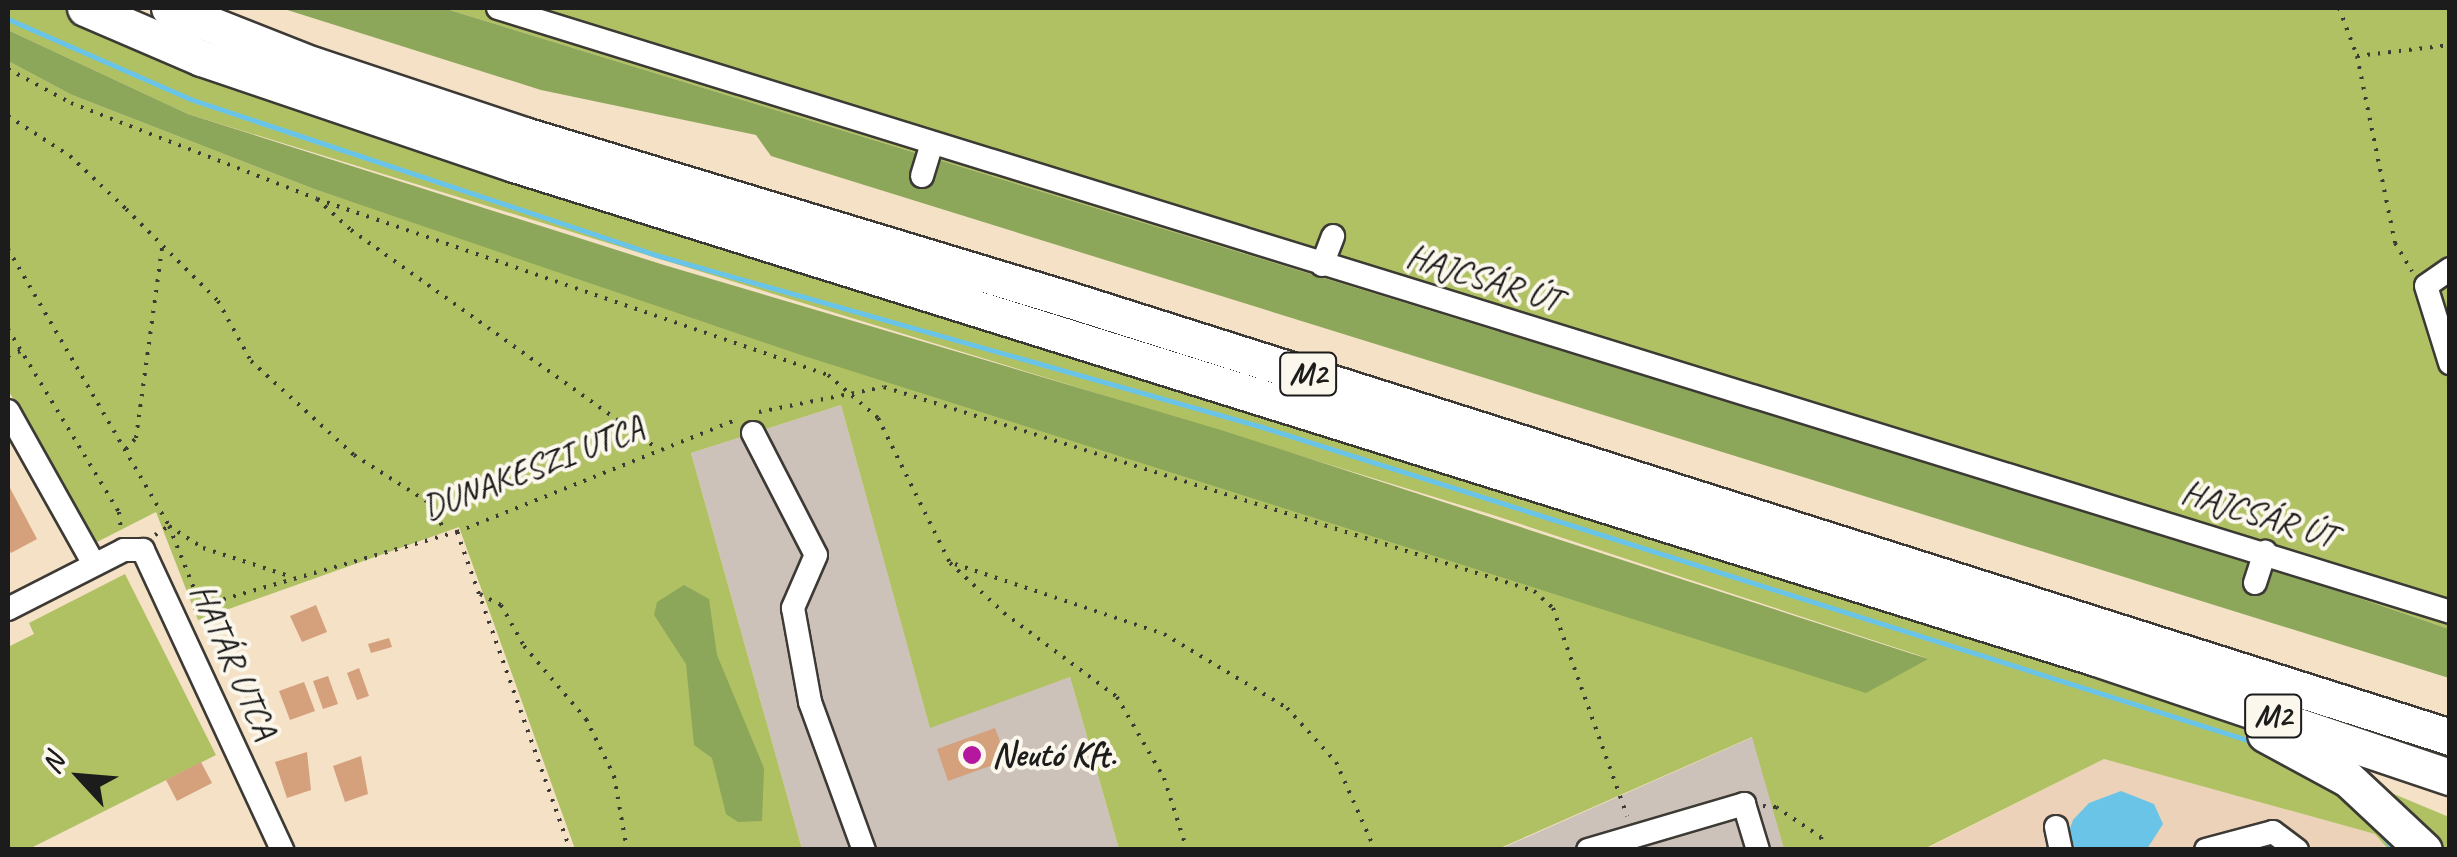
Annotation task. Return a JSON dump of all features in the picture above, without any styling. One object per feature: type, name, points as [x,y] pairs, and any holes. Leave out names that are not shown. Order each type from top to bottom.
[{"type":"highway","name":"M2","points":[[86,8],[201,58],[514,164],[2096,658],[2450,777]]},
{"type":"highway","name":"M2","points":[[169,8],[314,66],[524,135],[1086,304],[2450,737]]},
{"type":"highway","points":[[2096,658],[2306,752],[2370,795],[2424,850]]},
{"type":"street","name":"HAJCSÁR ÚT","points":[[498,8],[931,146],[2266,552],[2450,612]]},
{"type":"street","points":[[922,176],[931,146]]},
{"type":"street","points":[[1322,265],[1333,236]]},
{"type":"street","points":[[2450,269],[2426,286],[2450,363]]},
{"type":"street","points":[[8,411],[94,564]]},
{"type":"street","points":[[753,433],[816,555],[793,608],[810,702],[864,850]]},
{"type":"street","points":[[8,609],[124,550]]},
{"type":"street","name":"HATÁR UTCA","points":[[124,550],[148,556],[282,850]]},
{"type":"street","points":[[2255,583],[2266,552]]},
{"type":"street","points":[[1595,848],[1744,804],[1758,850]]},
{"type":"street","points":[[2206,850],[2273,832],[2297,850]]},
{"type":"path","points":[[2339,8],[2357,56],[2395,243],[2426,286]]},
{"type":"path","points":[[2357,56],[2450,45]]},
{"type":"path","points":[[8,69],[71,103],[317,199],[828,375],[878,418],[918,487],[950,563],[1004,614],[1118,697],[1164,778],[1187,850]]},
{"type":"path","points":[[8,116],[70,156],[218,301],[252,361],[354,456],[431,504],[445,532]]},
{"type":"path","points":[[317,199],[656,447]]},
{"type":"path","points":[[126,449],[136,438],[162,247]]},
{"type":"path","points":[[8,249],[169,526],[201,606]]},
{"type":"path","points":[[8,329],[119,512],[124,550]]},
{"type":"path","points":[[8,356],[21,351]]},
{"type":"path","name":"DUNAKESZI UTCA","points":[[175,615],[289,576],[445,532],[457,532],[656,447],[774,407],[884,388],[1534,591],[1553,608],[1634,836]]},
{"type":"path","points":[[169,526],[203,548],[289,576]]},
{"type":"path","points":[[457,532],[570,850]]},
{"type":"path","points":[[950,563],[1164,634],[1287,708],[1336,762],[1376,850]]},
{"type":"path","points":[[479,594],[500,605],[524,646],[586,719],[614,776],[628,850]]},
{"type":"path","points":[[1744,804],[1776,806],[1821,837],[1824,850]]},
{"type":"shaded area","points":[[841,405],[930,727],[1070,677],[1119,849],[802,849],[691,453]]},
{"type":"shaded area","points":[[1753,737],[1784,849],[1498,850]]},
{"type":"shaded area","points":[[2104,759],[2375,834],[2388,849],[1924,850]]},
{"type":"green space","points":[[8,8],[66,8],[107,28],[673,228],[2249,727],[2317,767],[2410,849],[2388,849],[2375,834],[2104,759],[1924,849],[1784,849],[1752,737],[1498,849],[1119,849],[1070,677],[930,728],[841,405],[691,453],[802,849],[575,849],[459,527],[198,620],[156,512],[97,542],[8,390],[8,61],[72,95],[314,189],[1129,458],[1927,658],[1493,515],[188,114],[8,30]]},
{"type":"green space","points":[[281,8],[443,8],[2283,572],[2449,629],[2449,678],[771,156],[756,135],[541,90]]},
{"type":"green space","points":[[443,8],[2449,8],[2449,629],[2283,572]]},
{"type":"green space","points":[[8,30],[188,114],[664,265],[1221,430],[1928,659],[1866,693],[801,355],[314,189],[72,95],[8,61]]},
{"type":"green space","points":[[125,574],[216,755],[29,849],[8,849],[8,647],[34,634],[29,623]]},
{"type":"green space","points":[[684,585],[709,599],[717,655],[764,768],[762,821],[738,822],[726,814],[712,758],[694,745],[686,664],[654,615],[657,602]]},
{"type":"green space","points":[[2377,787],[2449,817],[2449,849],[2436,849]]},
{"type":"water","points":[[2121,791],[2154,804],[2163,824],[2147,849],[2076,849],[2068,834],[2073,820],[2089,803]]},
{"type":"building","points":[[10,488],[37,539],[11,553],[8,547]]},
{"type":"building","points":[[316,605],[327,632],[302,642],[290,616]]},
{"type":"building","points":[[389,638],[392,647],[371,653],[368,644]]},
{"type":"building","points":[[359,668],[369,696],[357,700],[347,673]]},
{"type":"building","points":[[328,676],[338,704],[323,709],[313,681]]},
{"type":"building","points":[[304,682],[315,711],[290,720],[279,691]]},
{"type":"building","name":"Neutó Kft.","points":[[995,728],[1007,760],[948,781],[937,749]]},
{"type":"building","points":[[307,752],[311,790],[287,798],[275,762]]},
{"type":"building","points":[[361,756],[368,794],[345,802],[333,766]]},
{"type":"building","points":[[201,762],[212,783],[177,801],[166,780]]},
{"type":"waterway","points":[[8,19],[190,99],[656,255],[1259,426],[2254,742]]},
{"type":"waterway","points":[[2380,832],[2394,850]]},
{"type":"place","name":"Neutó Kft.","points":[[972,755]]}]
